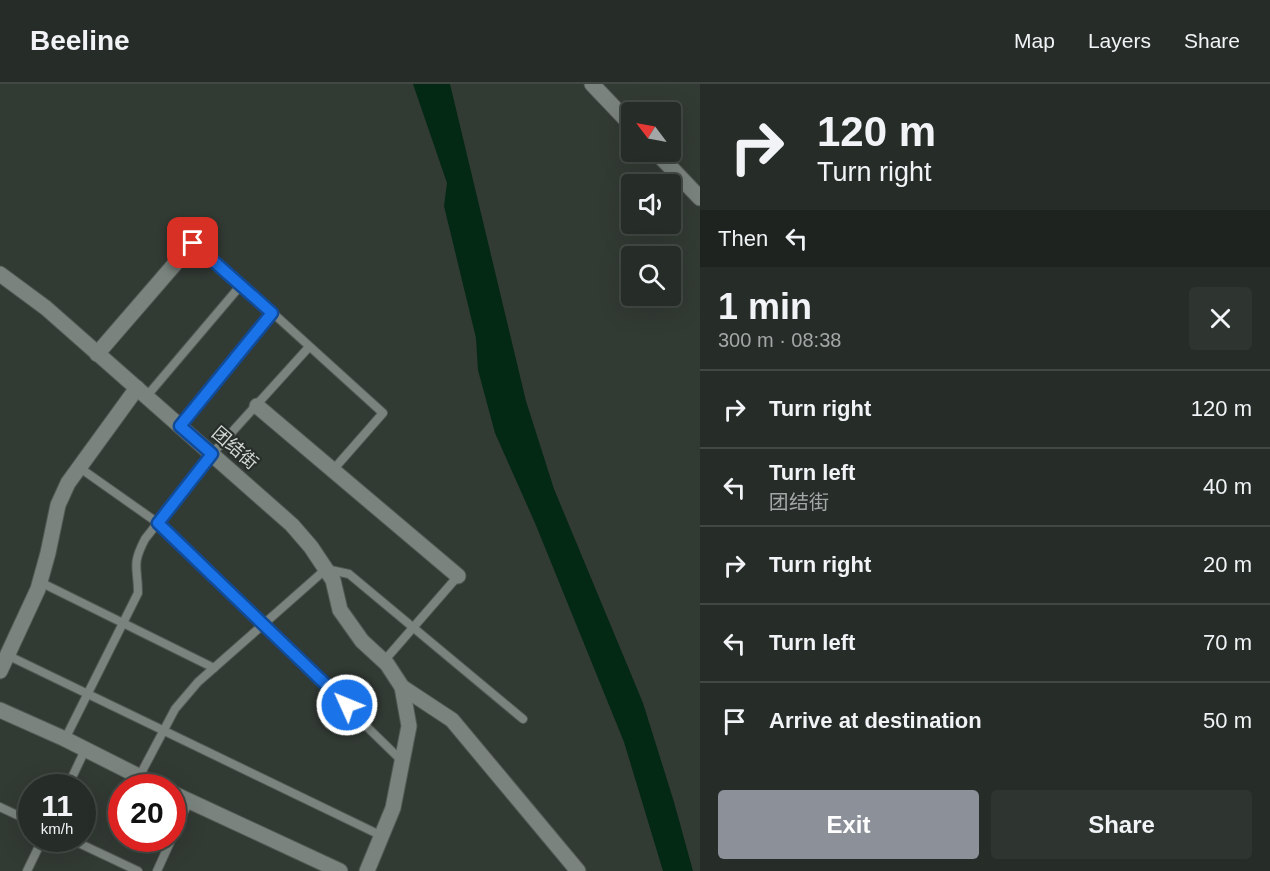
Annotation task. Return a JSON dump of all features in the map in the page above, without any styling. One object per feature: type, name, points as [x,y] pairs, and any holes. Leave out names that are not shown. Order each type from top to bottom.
[{"type":"street","points":[[592,84],[621,114]]},
{"type":"street","points":[[666,162],[700,198]]},
{"type":"street","points":[[97,354],[193,243]]},
{"type":"street","name":"团结街","points":[[0,274],[46,308],[292,525],[311,547],[333,580],[340,610],[362,641],[384,661],[402,687]]},
{"type":"street","points":[[0,671],[40,582],[58,505],[68,483],[141,392]]},
{"type":"street","points":[[257,406],[458,576]]},
{"type":"street","points":[[368,871],[393,808],[409,726],[402,687]]},
{"type":"street","points":[[402,687],[452,720],[578,871]]},
{"type":"street","points":[[0,710],[65,739],[134,774]]},
{"type":"street","points":[[186,800],[340,871]]},
{"type":"lane","points":[[193,243],[383,413],[333,470]]},
{"type":"lane","points":[[141,392],[241,285]]},
{"type":"lane","points":[[180,426],[272,313]]},
{"type":"lane","points":[[65,739],[138,593],[138,579],[134,566],[145,539],[212,454],[309,346]]},
{"type":"lane","points":[[80,468],[158,523],[402,761]]},
{"type":"lane","points":[[142,774],[164,729],[186,695],[326,569],[349,574],[523,719]]},
{"type":"lane","points":[[384,661],[458,576]]},
{"type":"lane","points":[[40,582],[214,668]]},
{"type":"lane","points":[[7,655],[382,836]]},
{"type":"lane","points":[[74,774],[85,750]]},
{"type":"lane","points":[[186,808],[189,801]]},
{"type":"lane","points":[[0,807],[18,815]]},
{"type":"lane","points":[[96,851],[138,871]]},
{"type":"lane","points":[[27,871],[36,852]]},
{"type":"lane","points":[[157,871],[166,852]]},
{"type":"shaded area","points":[[413,84],[450,84],[526,401],[554,489],[643,703],[693,871],[663,871],[624,742],[535,523],[495,433],[478,370],[476,338],[444,206],[447,183]]},
{"type":"route","points":[[193,243],[272,313],[180,426],[212,454],[158,523],[347,705]]}]
